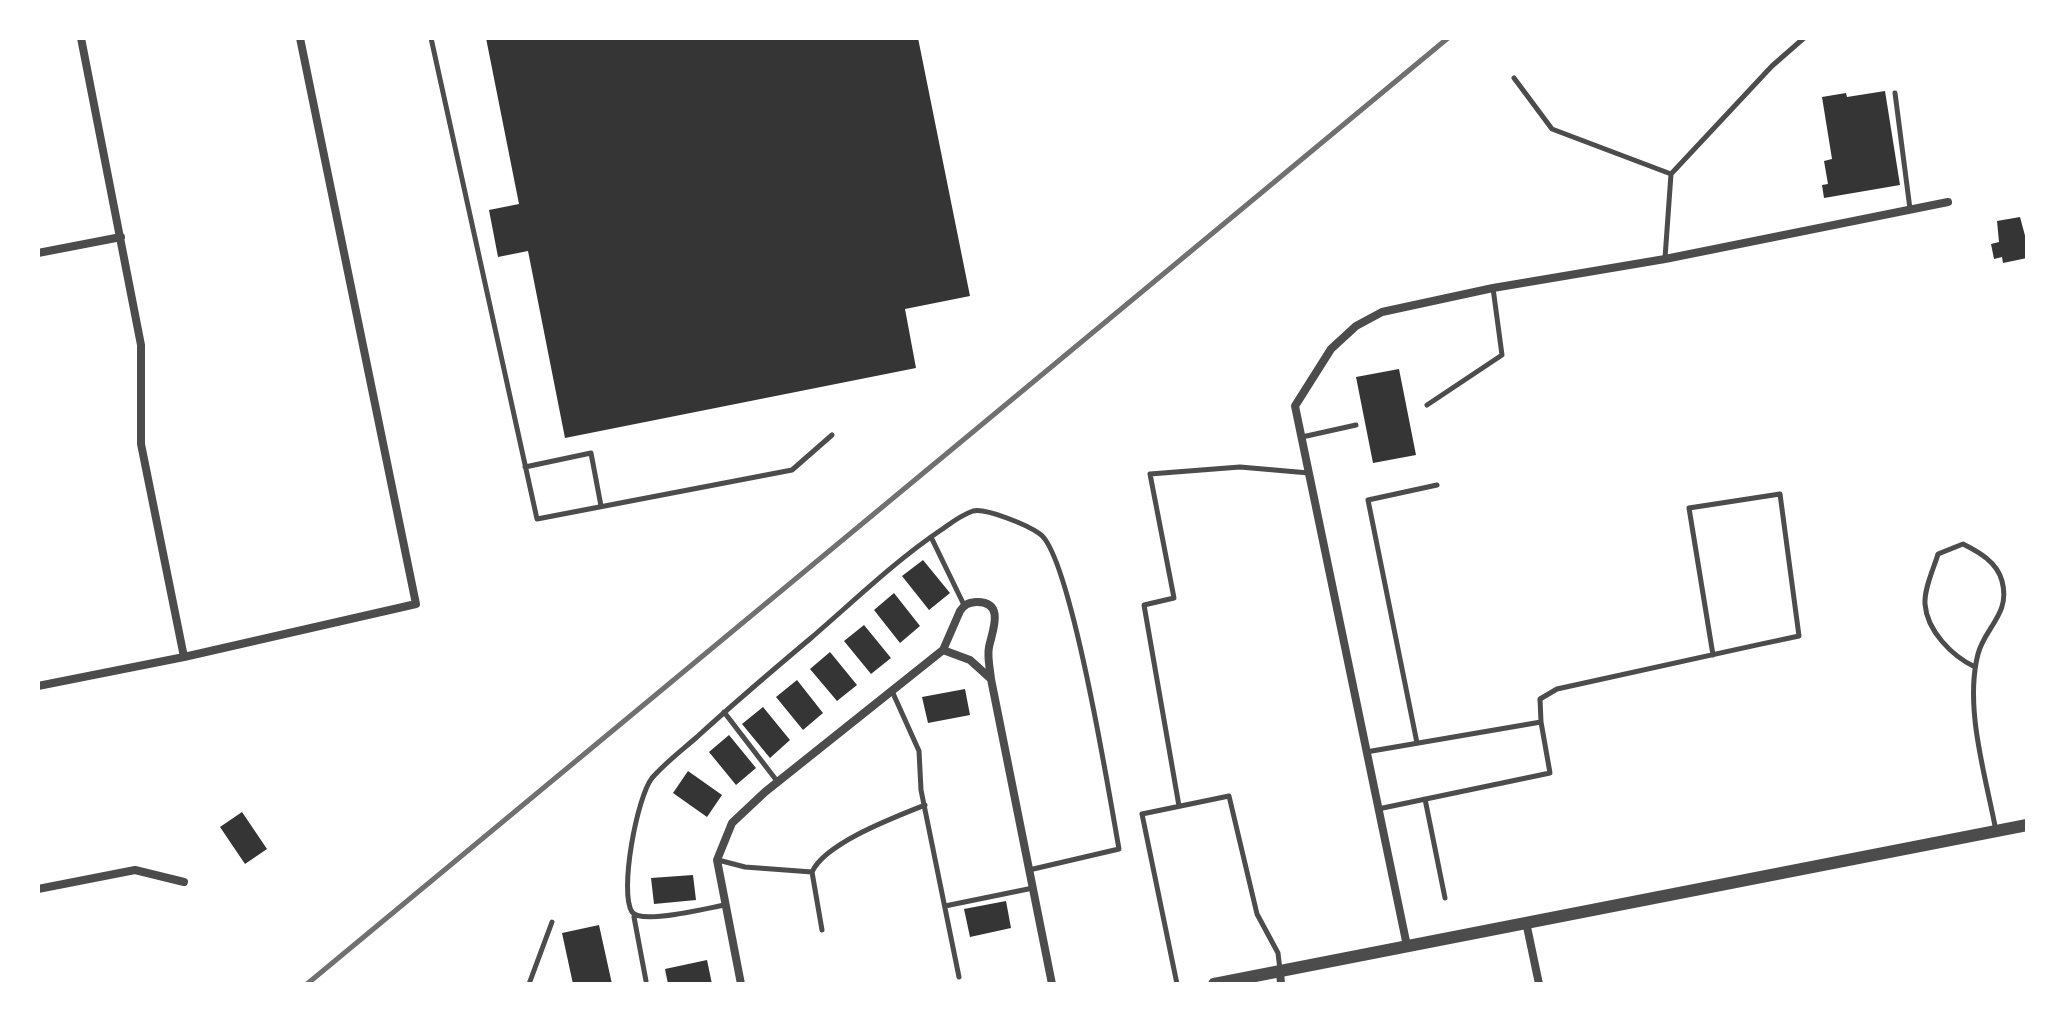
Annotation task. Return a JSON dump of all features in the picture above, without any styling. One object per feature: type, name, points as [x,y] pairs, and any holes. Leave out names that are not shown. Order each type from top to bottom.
[{"type":"street","points":[[81,38],[141,345],[141,444],[184,657]]},
{"type":"street","points":[[38,686],[184,657],[416,604],[300,38]]},
{"type":"street","points":[[1407,946],[1295,406],[1331,349],[1356,326],[1382,312],[1948,202]]},
{"type":"street","points":[[38,253],[121,237]]},
{"type":"street","points":[[741,984],[717,860],[732,823],[777,782],[943,650],[964,605],[982,602],[990,606],[995,615],[996,627],[988,650],[991,679],[1052,984]]},
{"type":"street","points":[[943,650],[970,660],[991,679]]},
{"type":"street","points":[[1214,984],[1281,978],[1407,946],[2027,825]]},
{"type":"street","points":[[38,889],[135,870],[184,882]]},
{"type":"street","points":[[1526,922],[1539,984]]},
{"type":"lane","points":[[431,38],[537,519],[792,470],[832,435]]},
{"type":"lane","points":[[1665,259],[1671,174],[1772,66],[1804,38]]},
{"type":"lane","points":[[1514,78],[1552,129],[1671,174]]},
{"type":"lane","points":[[1895,93],[1910,209]]},
{"type":"lane","points":[[1427,405],[1502,355],[1493,288]]},
{"type":"lane","points":[[1301,437],[1356,425]]},
{"type":"lane","points":[[525,467],[591,453],[601,506]]},
{"type":"lane","points":[[1179,806],[1144,605],[1174,598],[1150,474],[1240,467],[1309,473]]},
{"type":"lane","points":[[1417,743],[1368,500],[1437,485]]},
{"type":"lane","points":[[1377,809],[1550,773],[1540,699],[1557,689],[1713,655],[1799,636],[1780,494],[1689,508],[1713,655]]},
{"type":"lane","points":[[646,981],[634,916],[626,897],[636,815],[650,780],[724,712],[931,537],[965,514],[977,510],[990,512],[1039,533],[1048,541],[1086,669],[1119,849],[1029,870]]},
{"type":"lane","points":[[931,537],[964,605]]},
{"type":"lane","points":[[1975,667],[1957,658],[1931,625],[1925,603],[1938,554],[1963,544],[1986,556],[2002,580],[2003,610],[1979,649],[1973,677],[1979,746],[1996,832]]},
{"type":"lane","points":[[892,690],[919,751],[925,805],[959,977]]},
{"type":"lane","points":[[724,712],[777,782]]},
{"type":"lane","points":[[1366,752],[1541,722]]},
{"type":"lane","points":[[1177,984],[1142,814],[1229,796],[1257,914],[1278,953],[1281,978]]},
{"type":"lane","points":[[1425,799],[1445,898]]},
{"type":"lane","points":[[822,930],[812,872],[816,864],[857,834],[925,805]]},
{"type":"lane","points":[[717,860],[745,867],[812,872]]},
{"type":"lane","points":[[945,906],[1033,888]]},
{"type":"lane","points":[[634,916],[653,917],[725,905]]},
{"type":"lane","points":[[529,984],[552,922]]},
{"type":"building","points":[[486,38],[918,38],[970,296],[905,309],[916,368],[565,438],[528,251],[498,257],[489,210],[519,204]]},
{"type":"building","points":[[1885,91],[1900,185],[1824,198],[1822,185],[1828,184],[1824,161],[1832,159],[1822,97]]},
{"type":"building","points":[[2020,217],[2027,243],[2027,258],[2003,263],[2002,257],[1994,259],[1991,244],[1999,242],[1997,221]]},
{"type":"building","points":[[1399,369],[1416,455],[1373,463],[1356,377]]},
{"type":"building","points":[[923,560],[950,593],[929,610],[902,576]]},
{"type":"building","points":[[894,593],[920,626],[900,643],[874,610]]},
{"type":"building","points":[[864,625],[891,658],[871,674],[844,641]]},
{"type":"building","points":[[830,652],[857,685],[837,701],[810,669]]},
{"type":"building","points":[[797,680],[823,713],[803,730],[776,697]]},
{"type":"building","points":[[965,689],[970,715],[928,723],[922,697]]},
{"type":"building","points":[[763,707],[790,740],[770,758],[742,724]]},
{"type":"building","points":[[729,735],[756,768],[736,785],[709,752]]},
{"type":"building","points":[[688,771],[722,795],[707,817],[673,793]]},
{"type":"building","points":[[242,812],[267,849],[245,864],[220,827]]},
{"type":"building","points":[[693,875],[696,900],[654,904],[651,878]]},
{"type":"building","points":[[1006,901],[1011,928],[970,937],[964,909]]},
{"type":"building","points":[[599,925],[612,984],[573,984],[562,933]]},
{"type":"building","points":[[707,960],[712,984],[668,984],[665,969]]},
{"type":"railway","points":[[307,984],[1448,38]]}]
